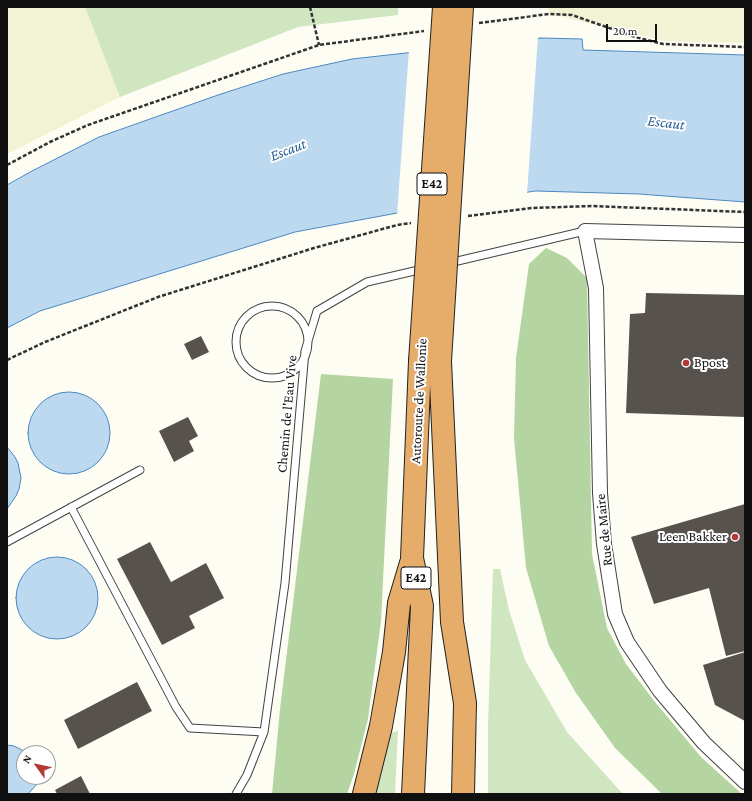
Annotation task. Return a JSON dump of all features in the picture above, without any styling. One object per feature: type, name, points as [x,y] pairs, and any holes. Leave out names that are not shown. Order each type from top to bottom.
[{"type":"highway","name":"Autoroute de Wallonie","points":[[444,7],[430,361],[452,622],[465,703],[463,794]]},
{"type":"highway","name":"Autoroute de Wallonie","points":[[413,794],[422,606],[412,558],[430,361],[467,16]]},
{"type":"highway","points":[[364,794],[381,726],[394,652],[399,603],[412,558]]},
{"type":"street","points":[[585,231],[745,234]]},
{"type":"street","name":"Rue de Maire","points":[[585,231],[596,288],[600,493],[604,544],[615,614],[627,642],[660,691],[704,743],[745,782]]},
{"type":"lane","name":"Chemin de l'Eau Vive","points":[[236,794],[247,775],[264,732],[285,583],[305,351],[317,311],[367,282],[585,231]]},
{"type":"lane","points":[[267,306],[279,306],[290,310],[299,318],[305,328],[308,340],[305,351],[301,362],[293,371],[282,376],[271,378],[259,375],[249,370],[241,361],[237,350],[236,338],[239,327],[246,317],[255,310],[267,306]]},
{"type":"lane","points":[[7,542],[140,470]]},
{"type":"lane","points":[[71,507],[176,708],[190,728],[264,732]]},
{"type":"path","points":[[310,7],[319,45]]},
{"type":"path","points":[[467,16],[550,14],[572,15],[635,37],[663,44],[745,47]]},
{"type":"path","points":[[7,165],[50,142],[88,125],[319,45],[426,30]]},
{"type":"path","points":[[468,216],[531,208],[585,206],[745,212]]},
{"type":"path","points":[[7,360],[45,342],[158,297],[321,246],[397,225],[413,223]]},
{"type":"green space","points":[[7,7],[85,7],[120,97],[7,154]]},
{"type":"green space","points":[[85,7],[398,7],[398,15],[298,27],[120,97]]},
{"type":"green space","points":[[549,7],[745,7],[745,43],[665,41],[549,14]]},
{"type":"green space","points":[[546,248],[567,258],[587,278],[592,554],[607,628],[626,664],[655,702],[701,757],[742,794],[662,794],[615,748],[576,693],[549,646],[526,568],[514,438],[516,358],[529,264]]},
{"type":"green space","points":[[321,374],[393,379],[381,621],[368,719],[354,774],[347,794],[272,794],[280,709]]},
{"type":"green space","points":[[493,569],[500,569],[509,610],[525,660],[567,732],[623,794],[488,794],[488,726]]},
{"type":"green space","points":[[398,731],[395,794],[376,794],[389,733]]},
{"type":"water","name":"Escaut","points":[[541,38],[582,39],[583,50],[745,55],[745,202],[639,194],[536,191],[462,201],[295,232],[40,311],[7,328],[7,185],[32,171],[99,137],[283,74],[352,59]]},
{"type":"water","points":[[69,392],[85,395],[98,404],[107,417],[110,433],[107,449],[98,462],[85,471],[69,474],[53,471],[40,462],[31,449],[28,433],[31,417],[40,404],[53,395]]},
{"type":"water","points":[[7,447],[18,463],[21,478],[16,496],[7,509]]},
{"type":"water","points":[[57,557],[73,560],[86,569],[95,582],[98,598],[95,614],[86,627],[73,636],[57,639],[41,636],[28,627],[19,614],[16,598],[19,582],[28,569],[41,560]]},
{"type":"water","points":[[7,745],[16,747],[16,785],[36,785],[28,794],[7,794]]},
{"type":"pier","points":[[538,36],[527,194],[462,203],[397,215],[409,50]]},
{"type":"building","name":"Bpost","points":[[646,293],[745,295],[745,417],[626,413],[630,314],[645,313]]},
{"type":"building","points":[[201,336],[209,352],[192,360],[184,344]]},
{"type":"building","points":[[188,417],[198,436],[189,441],[194,451],[174,462],[159,431]]},
{"type":"building","points":[[745,504],[745,651],[726,656],[709,588],[654,604],[631,537]]},
{"type":"building","points":[[150,542],[171,582],[206,563],[224,598],[189,616],[195,628],[162,645],[117,559]]},
{"type":"building","points":[[745,652],[745,721],[715,705],[703,665]]},
{"type":"building","points":[[137,682],[152,711],[78,749],[64,720]]},
{"type":"building","points":[[81,776],[90,794],[57,794],[55,790]]},
{"type":"place","name":"Bpost","points":[[686,363]]},
{"type":"place","name":"Leen Bakker","points":[[735,537]]}]
